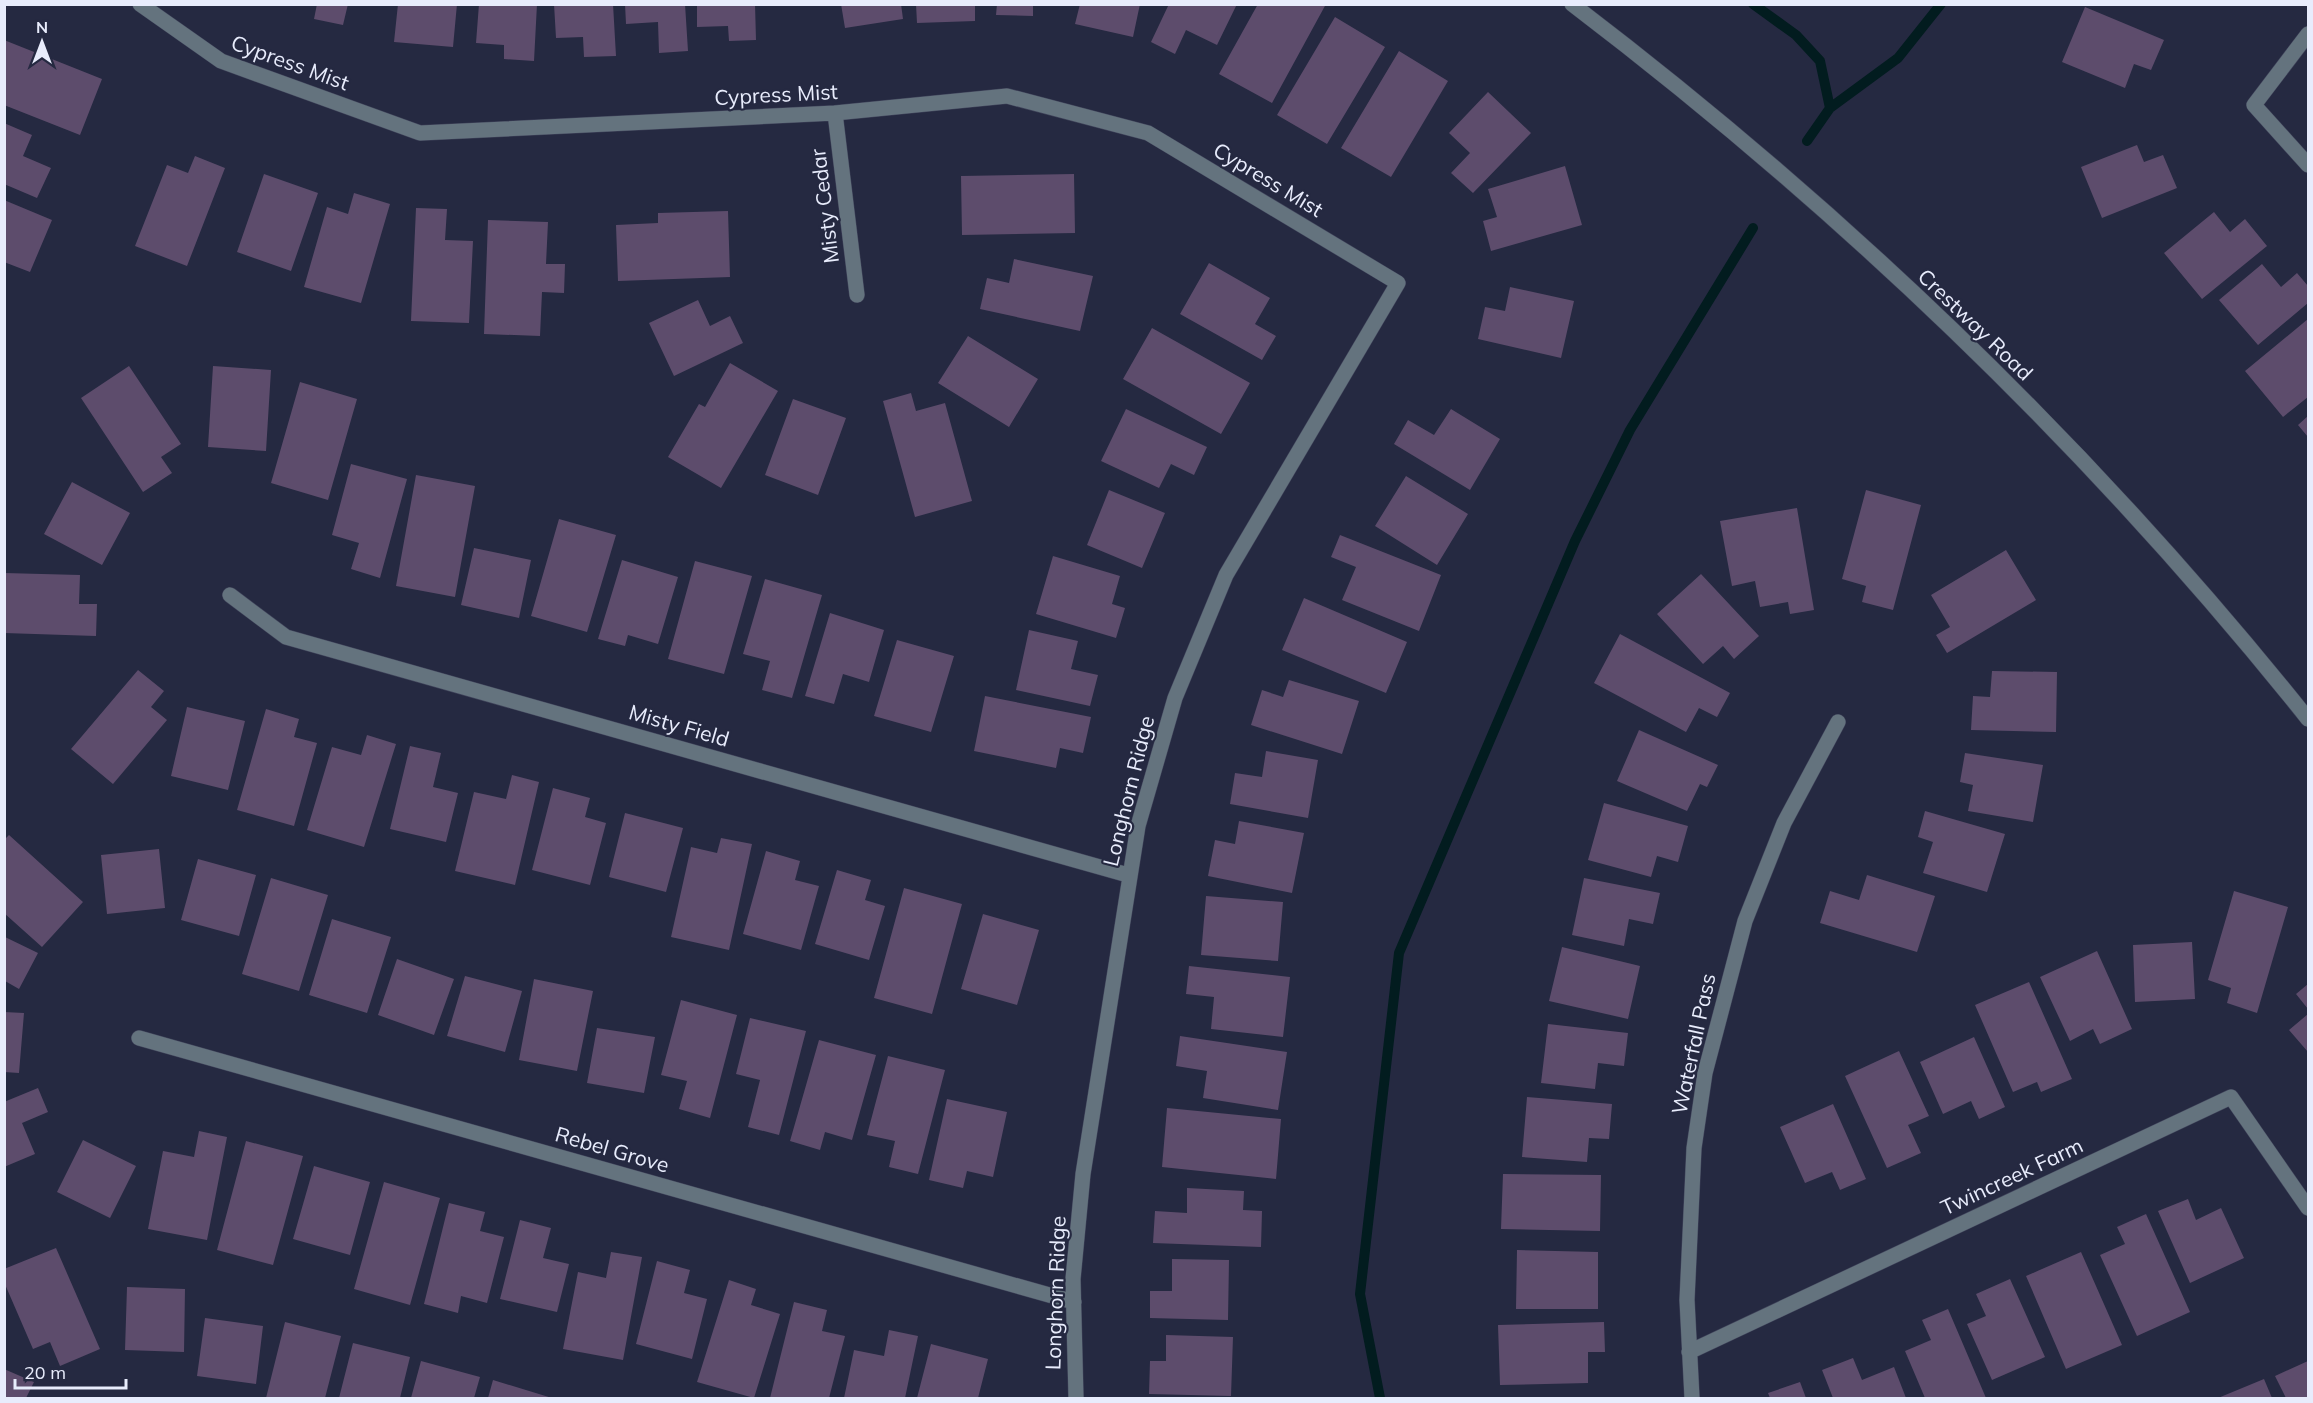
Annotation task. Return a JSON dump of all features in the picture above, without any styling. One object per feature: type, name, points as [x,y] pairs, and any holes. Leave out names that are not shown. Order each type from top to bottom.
[{"type":"street","name":"Cypress Mist","points":[[140,4],[221,61],[420,132],[836,113],[1006,96],[1148,132],[1398,283]]},
{"type":"street","name":"Crestway Road","points":[[1572,4],[1676,84],[1858,241],[2067,442],[2234,626],[2308,719]]},
{"type":"street","points":[[2308,34],[2254,105],[2308,165]]},
{"type":"street","name":"Misty Cedar","points":[[836,113],[857,295]]},
{"type":"street","name":"Longhorn Ridge","points":[[1076,1398],[1073,1279],[1083,1174],[1128,875],[1138,826],[1175,698],[1226,575],[1398,283]]},
{"type":"street","name":"Misty Field","points":[[230,595],[286,637],[1128,875]]},
{"type":"street","name":"Waterfall Pass","points":[[1692,1398],[1687,1300],[1694,1148],[1705,1073],[1745,921],[1784,823],[1838,722]]},
{"type":"street","name":"Rebel Grove","points":[[139,1038],[1074,1302]]},
{"type":"street","name":"Twincreek Farm","points":[[1689,1352],[2231,1097],[2308,1208]]},
{"type":"building","points":[[317,4],[348,4],[343,25],[314,19]]},
{"type":"building","points":[[398,4],[457,4],[453,47],[394,42]]},
{"type":"building","points":[[479,4],[537,4],[534,61],[504,59],[504,45],[476,43]]},
{"type":"building","points":[[554,4],[613,4],[616,56],[584,57],[583,37],[556,38]]},
{"type":"building","points":[[625,4],[685,4],[688,51],[659,53],[658,22],[626,24]]},
{"type":"building","points":[[697,4],[755,4],[756,40],[729,41],[728,26],[697,27]]},
{"type":"building","points":[[841,4],[901,4],[903,19],[845,28]]},
{"type":"building","points":[[916,4],[975,4],[975,21],[917,23]]},
{"type":"building","points":[[997,4],[1033,4],[1033,16],[996,15]]},
{"type":"building","points":[[1080,4],[1140,4],[1133,37],[1075,24]]},
{"type":"building","points":[[1169,4],[1237,4],[1217,45],[1186,30],[1175,54],[1151,42]]},
{"type":"building","points":[[1258,4],[1326,4],[1272,103],[1219,74]]},
{"type":"building","points":[[2085,7],[2164,40],[2151,70],[2134,64],[2125,88],[2062,62]]},
{"type":"building","points":[[1335,17],[1385,47],[1327,144],[1277,115]]},
{"type":"building","points":[[4,40],[102,79],[80,135],[4,105]]},
{"type":"building","points":[[1399,51],[1448,81],[1391,177],[1341,148]]},
{"type":"building","points":[[1488,92],[1531,133],[1473,193],[1451,173],[1470,153],[1449,133]]},
{"type":"building","points":[[4,123],[32,135],[23,156],[51,168],[37,198],[4,184]]},
{"type":"building","points":[[2137,145],[2144,162],[2163,155],[2177,188],[2102,218],[2081,167]]},
{"type":"building","points":[[195,156],[225,168],[187,266],[135,246],[167,165],[188,173]]},
{"type":"building","points":[[1565,166],[1582,225],[1491,251],[1483,221],[1497,217],[1488,189]]},
{"type":"building","points":[[264,174],[318,193],[291,271],[237,252]]},
{"type":"building","points":[[1074,174],[1075,233],[962,235],[961,176]]},
{"type":"building","points":[[354,193],[390,204],[361,303],[304,287],[327,207],[348,214]]},
{"type":"building","points":[[4,200],[52,220],[30,272],[4,262]]},
{"type":"building","points":[[416,208],[447,209],[445,240],[473,241],[469,323],[411,321]]},
{"type":"building","points":[[728,211],[730,277],[618,281],[616,225],[658,223],[658,213]]},
{"type":"building","points":[[2214,212],[2230,232],[2245,219],[2267,246],[2202,299],[2164,253]]},
{"type":"building","points":[[488,220],[548,222],[546,264],[565,264],[564,293],[542,292],[540,336],[484,334]]},
{"type":"building","points":[[1014,259],[1093,276],[1080,331],[980,309],[987,278],[1009,283]]},
{"type":"building","points":[[1209,263],[1270,298],[1255,324],[1276,336],[1262,360],[1180,314]]},
{"type":"building","points":[[2262,264],[2281,287],[2297,273],[2308,286],[2308,303],[2258,345],[2219,300]]},
{"type":"building","points":[[1510,287],[1574,301],[1561,358],[1478,339],[1485,307],[1505,311]]},
{"type":"building","points":[[698,300],[710,326],[730,316],[743,343],[674,376],[649,323]]},
{"type":"building","points":[[2308,319],[2308,397],[2283,417],[2245,371]]},
{"type":"building","points":[[1152,328],[1250,383],[1221,434],[1123,379]]},
{"type":"building","points":[[968,336],[1038,379],[1009,427],[938,383]]},
{"type":"building","points":[[730,363],[778,391],[721,488],[668,457],[699,404],[705,407]]},
{"type":"building","points":[[129,366],[181,444],[161,457],[172,473],[143,492],[81,398]]},
{"type":"building","points":[[213,366],[271,370],[266,451],[208,447]]},
{"type":"building","points":[[300,382],[357,399],[328,500],[271,483]]},
{"type":"building","points":[[911,393],[916,411],[945,403],[972,501],[915,517],[883,401]]},
{"type":"building","points":[[793,399],[846,418],[818,495],[765,475]]},
{"type":"building","points":[[1126,409],[1207,447],[1194,475],[1171,464],[1159,488],[1101,461]]},
{"type":"building","points":[[1451,409],[1500,439],[1470,490],[1394,444],[1408,420],[1434,435]]},
{"type":"building","points":[[2308,416],[2308,437],[2298,425]]},
{"type":"building","points":[[351,464],[407,479],[380,578],[351,569],[359,543],[332,535]]},
{"type":"building","points":[[416,475],[475,486],[455,597],[396,586]]},
{"type":"building","points":[[1406,476],[1468,514],[1437,565],[1375,526]]},
{"type":"building","points":[[72,482],[130,513],[102,565],[44,534]]},
{"type":"building","points":[[1109,490],[1165,513],[1142,568],[1087,545]]},
{"type":"building","points":[[1866,490],[1921,505],[1893,610],[1862,602],[1866,586],[1842,579]]},
{"type":"building","points":[[1797,508],[1814,610],[1790,614],[1788,602],[1760,607],[1755,581],[1732,586],[1720,521]]},
{"type":"building","points":[[559,519],[616,535],[587,632],[531,616]]},
{"type":"building","points":[[1340,535],[1441,575],[1419,631],[1342,600],[1356,567],[1331,557]]},
{"type":"building","points":[[474,548],[531,560],[519,618],[461,605]]},
{"type":"building","points":[[2006,550],[2036,600],[1947,653],[1936,635],[1950,627],[1931,595]]},
{"type":"building","points":[[1053,556],[1120,576],[1112,604],[1125,608],[1116,638],[1036,614]]},
{"type":"building","points":[[622,560],[678,577],[658,644],[628,635],[625,646],[598,639]]},
{"type":"building","points":[[695,561],[752,576],[724,674],[668,659]]},
{"type":"building","points":[[4,573],[80,575],[79,604],[97,604],[96,636],[4,633]]},
{"type":"building","points":[[1701,574],[1759,636],[1734,659],[1723,646],[1703,664],[1657,614]]},
{"type":"building","points":[[765,579],[822,595],[792,698],[762,690],[770,661],[743,654]]},
{"type":"building","points":[[1304,598],[1407,642],[1386,693],[1282,650]]},
{"type":"building","points":[[830,613],[884,630],[869,682],[843,674],[834,704],[805,696]]},
{"type":"building","points":[[1029,630],[1078,641],[1071,669],[1098,675],[1090,706],[1016,690]]},
{"type":"building","points":[[1620,634],[1730,693],[1717,717],[1699,708],[1686,732],[1594,683]]},
{"type":"building","points":[[897,640],[954,656],[931,732],[874,716]]},
{"type":"building","points":[[138,670],[164,691],[151,707],[167,720],[113,784],[71,749]]},
{"type":"building","points":[[1992,671],[2057,672],[2056,732],[1971,730],[1973,696],[1990,697]]},
{"type":"building","points":[[1289,680],[1359,701],[1342,754],[1251,725],[1262,690],[1283,697]]},
{"type":"building","points":[[985,696],[1091,717],[1083,753],[1060,748],[1056,768],[974,751]]},
{"type":"building","points":[[187,707],[245,721],[228,790],[171,776]]},
{"type":"building","points":[[266,709],[299,719],[294,737],[317,743],[294,826],[237,810]]},
{"type":"building","points":[[1639,730],[1718,765],[1707,787],[1700,784],[1687,811],[1617,781]]},
{"type":"building","points":[[367,735],[396,744],[364,847],[307,830],[332,747],[361,755]]},
{"type":"building","points":[[410,746],[441,753],[433,787],[458,793],[446,842],[390,829]]},
{"type":"building","points":[[1266,751],[1318,760],[1308,818],[1230,804],[1235,773],[1262,777]]},
{"type":"building","points":[[1965,753],[2043,765],[2033,822],[1968,811],[1973,785],[1960,782]]},
{"type":"building","points":[[512,775],[539,782],[515,885],[455,871],[474,792],[506,799]]},
{"type":"building","points":[[553,788],[590,798],[585,817],[606,823],[590,885],[532,870]]},
{"type":"building","points":[[1604,803],[1688,826],[1678,862],[1657,856],[1651,877],[1588,860]]},
{"type":"building","points":[[1925,811],[2005,834],[1987,892],[1923,873],[1933,842],[1918,837]]},
{"type":"building","points":[[625,813],[683,828],[666,892],[609,877]]},
{"type":"building","points":[[1239,821],[1304,833],[1292,893],[1208,876],[1215,840],[1235,844]]},
{"type":"building","points":[[9,835],[83,902],[42,947],[4,913],[4,840]]},
{"type":"building","points":[[721,838],[752,844],[729,950],[671,937],[691,847],[717,853]]},
{"type":"building","points":[[159,849],[165,908],[107,914],[101,855]]},
{"type":"building","points":[[766,851],[800,861],[795,880],[819,886],[801,950],[743,934]]},
{"type":"building","points":[[198,859],[256,875],[239,936],[181,920]]},
{"type":"building","points":[[837,870],[871,880],[865,900],[885,906],[869,960],[815,944]]},
{"type":"building","points":[[1867,875],[1935,896],[1917,952],[1820,923],[1830,891],[1859,900]]},
{"type":"building","points":[[271,878],[328,895],[299,991],[242,974]]},
{"type":"building","points":[[1584,878],[1660,893],[1653,924],[1629,919],[1624,946],[1572,935]]},
{"type":"building","points":[[904,888],[962,904],[932,1014],[874,998]]},
{"type":"building","points":[[2234,891],[2288,907],[2257,1013],[2227,1003],[2231,988],[2208,980]]},
{"type":"building","points":[[1206,896],[1283,902],[1278,961],[1201,955]]},
{"type":"building","points":[[983,914],[1039,930],[1017,1005],[961,989]]},
{"type":"building","points":[[332,919],[391,937],[367,1013],[309,995]]},
{"type":"building","points":[[5,937],[38,953],[19,989],[5,981]]},
{"type":"building","points":[[2192,942],[2195,999],[2135,1002],[2133,945]]},
{"type":"building","points":[[1562,947],[1640,966],[1628,1019],[1549,1001]]},
{"type":"building","points":[[2097,951],[2132,1029],[2100,1044],[2093,1029],[2070,1041],[2040,977]]},
{"type":"building","points":[[397,959],[454,979],[434,1035],[378,1015]]},
{"type":"building","points":[[1189,966],[1290,977],[1283,1037],[1211,1029],[1214,997],[1186,994]]},
{"type":"building","points":[[465,976],[522,991],[505,1052],[447,1036]]},
{"type":"building","points":[[534,979],[593,991],[577,1071],[519,1060]]},
{"type":"building","points":[[2029,982],[2072,1079],[2041,1092],[2037,1082],[2013,1092],[1975,1005]]},
{"type":"building","points":[[2308,984],[2308,1009],[2296,994]]},
{"type":"building","points":[[681,1000],[737,1015],[710,1118],[679,1109],[687,1081],[661,1075]]},
{"type":"building","points":[[4,1012],[24,1013],[19,1073],[4,1072]]},
{"type":"building","points":[[2308,1014],[2308,1052],[2289,1030]]},
{"type":"building","points":[[750,1018],[806,1031],[779,1135],[748,1127],[760,1080],[736,1074]]},
{"type":"building","points":[[1548,1024],[1628,1033],[1624,1066],[1598,1063],[1595,1089],[1541,1083]]},
{"type":"building","points":[[597,1028],[655,1037],[644,1093],[587,1083]]},
{"type":"building","points":[[1180,1036],[1287,1052],[1278,1110],[1203,1098],[1207,1071],[1176,1066]]},
{"type":"building","points":[[1974,1037],[2005,1107],[1979,1119],[1971,1101],[1943,1114],[1920,1062]]},
{"type":"building","points":[[819,1040],[876,1055],[852,1140],[825,1132],[820,1150],[790,1141]]},
{"type":"building","points":[[1899,1051],[1929,1116],[1908,1125],[1921,1153],[1887,1168],[1845,1076]]},
{"type":"building","points":[[888,1056],[945,1070],[918,1174],[889,1167],[895,1141],[867,1135]]},
{"type":"building","points":[[38,1088],[48,1112],[22,1123],[35,1154],[4,1167],[4,1102]]},
{"type":"building","points":[[1527,1097],[1612,1104],[1609,1139],[1589,1138],[1587,1162],[1522,1157]]},
{"type":"building","points":[[947,1099],[1007,1112],[993,1177],[967,1171],[963,1188],[929,1180]]},
{"type":"building","points":[[1833,1104],[1866,1179],[1840,1190],[1832,1172],[1805,1183],[1780,1127]]},
{"type":"building","points":[[1167,1108],[1281,1119],[1276,1179],[1162,1167]]},
{"type":"building","points":[[199,1131],[227,1137],[207,1240],[148,1229],[163,1151],[194,1157]]},
{"type":"building","points":[[83,1140],[136,1166],[110,1218],[57,1192]]},
{"type":"building","points":[[246,1141],[303,1156],[273,1265],[217,1250]]},
{"type":"building","points":[[314,1166],[370,1182],[350,1255],[293,1239]]},
{"type":"building","points":[[1503,1174],[1601,1175],[1600,1231],[1501,1229]]},
{"type":"building","points":[[384,1182],[440,1198],[410,1305],[354,1289]]},
{"type":"building","points":[[1187,1188],[1244,1191],[1243,1210],[1262,1211],[1261,1247],[1153,1243],[1155,1211],[1187,1213]]},
{"type":"building","points":[[2188,1199],[2196,1220],[2221,1208],[2244,1258],[2190,1283],[2158,1211]]},
{"type":"building","points":[[449,1203],[485,1212],[480,1231],[504,1237],[487,1303],[461,1296],[458,1313],[424,1304]]},
{"type":"building","points":[[2146,1214],[2190,1312],[2137,1336],[2100,1255],[2125,1244],[2117,1227]]},
{"type":"building","points":[[520,1220],[551,1228],[543,1258],[569,1264],[557,1312],[500,1299]]},
{"type":"building","points":[[56,1248],[100,1349],[60,1366],[50,1342],[33,1349],[4,1282],[4,1269]]},
{"type":"building","points":[[1517,1250],[1598,1252],[1598,1309],[1516,1309]]},
{"type":"building","points":[[611,1252],[642,1257],[623,1360],[563,1349],[578,1272],[606,1278]]},
{"type":"building","points":[[2081,1252],[2122,1345],[2066,1369],[2026,1276]]},
{"type":"building","points":[[1172,1259],[1229,1260],[1228,1320],[1150,1318],[1150,1291],[1172,1291]]},
{"type":"building","points":[[657,1261],[690,1270],[684,1293],[707,1299],[692,1359],[636,1344]]},
{"type":"building","points":[[2010,1279],[2045,1357],[1992,1380],[1967,1324],[1986,1316],[1976,1294]]},
{"type":"building","points":[[729,1280],[756,1289],[751,1305],[780,1314],[754,1398],[697,1382]]},
{"type":"building","points":[[127,1287],[185,1289],[184,1352],[125,1350]]},
{"type":"building","points":[[794,1302],[827,1310],[822,1331],[845,1336],[829,1398],[770,1398]]},
{"type":"building","points":[[1948,1309],[1986,1398],[1925,1398],[1905,1351],[1931,1340],[1922,1320]]},
{"type":"building","points":[[205,1318],[263,1326],[256,1384],[197,1376]]},
{"type":"building","points":[[285,1322],[341,1336],[325,1398],[266,1398]]},
{"type":"building","points":[[1604,1322],[1605,1352],[1588,1352],[1588,1383],[1500,1385],[1498,1325]]},
{"type":"building","points":[[889,1330],[918,1336],[905,1398],[844,1398],[854,1350],[884,1356]]},
{"type":"building","points":[[1166,1335],[1233,1337],[1231,1396],[1149,1394],[1150,1361],[1166,1361]]},
{"type":"building","points":[[353,1343],[410,1357],[400,1398],[339,1398]]},
{"type":"building","points":[[931,1344],[988,1359],[978,1398],[917,1398]]},
{"type":"building","points":[[1853,1358],[1862,1380],[1894,1367],[1906,1398],[1833,1398],[1822,1370]]},
{"type":"building","points":[[421,1361],[480,1377],[474,1398],[411,1398]]},
{"type":"building","points":[[2308,1361],[2308,1398],[2286,1398],[2275,1376]]},
{"type":"building","points":[[4,1369],[34,1382],[26,1398],[4,1398]]},
{"type":"building","points":[[2264,1379],[2272,1398],[2218,1398]]},
{"type":"building","points":[[493,1380],[552,1398],[488,1398]]},
{"type":"building","points":[[1800,1382],[1806,1398],[1770,1398],[1768,1393]]},
{"type":"waterway","points":[[1753,4],[1796,35],[1820,61],[1830,108],[1807,141]]},
{"type":"waterway","points":[[1830,108],[1898,58],[1941,4]]},
{"type":"waterway","points":[[1380,1398],[1360,1294],[1399,953],[1575,541],[1630,430],[1753,228]]}]
